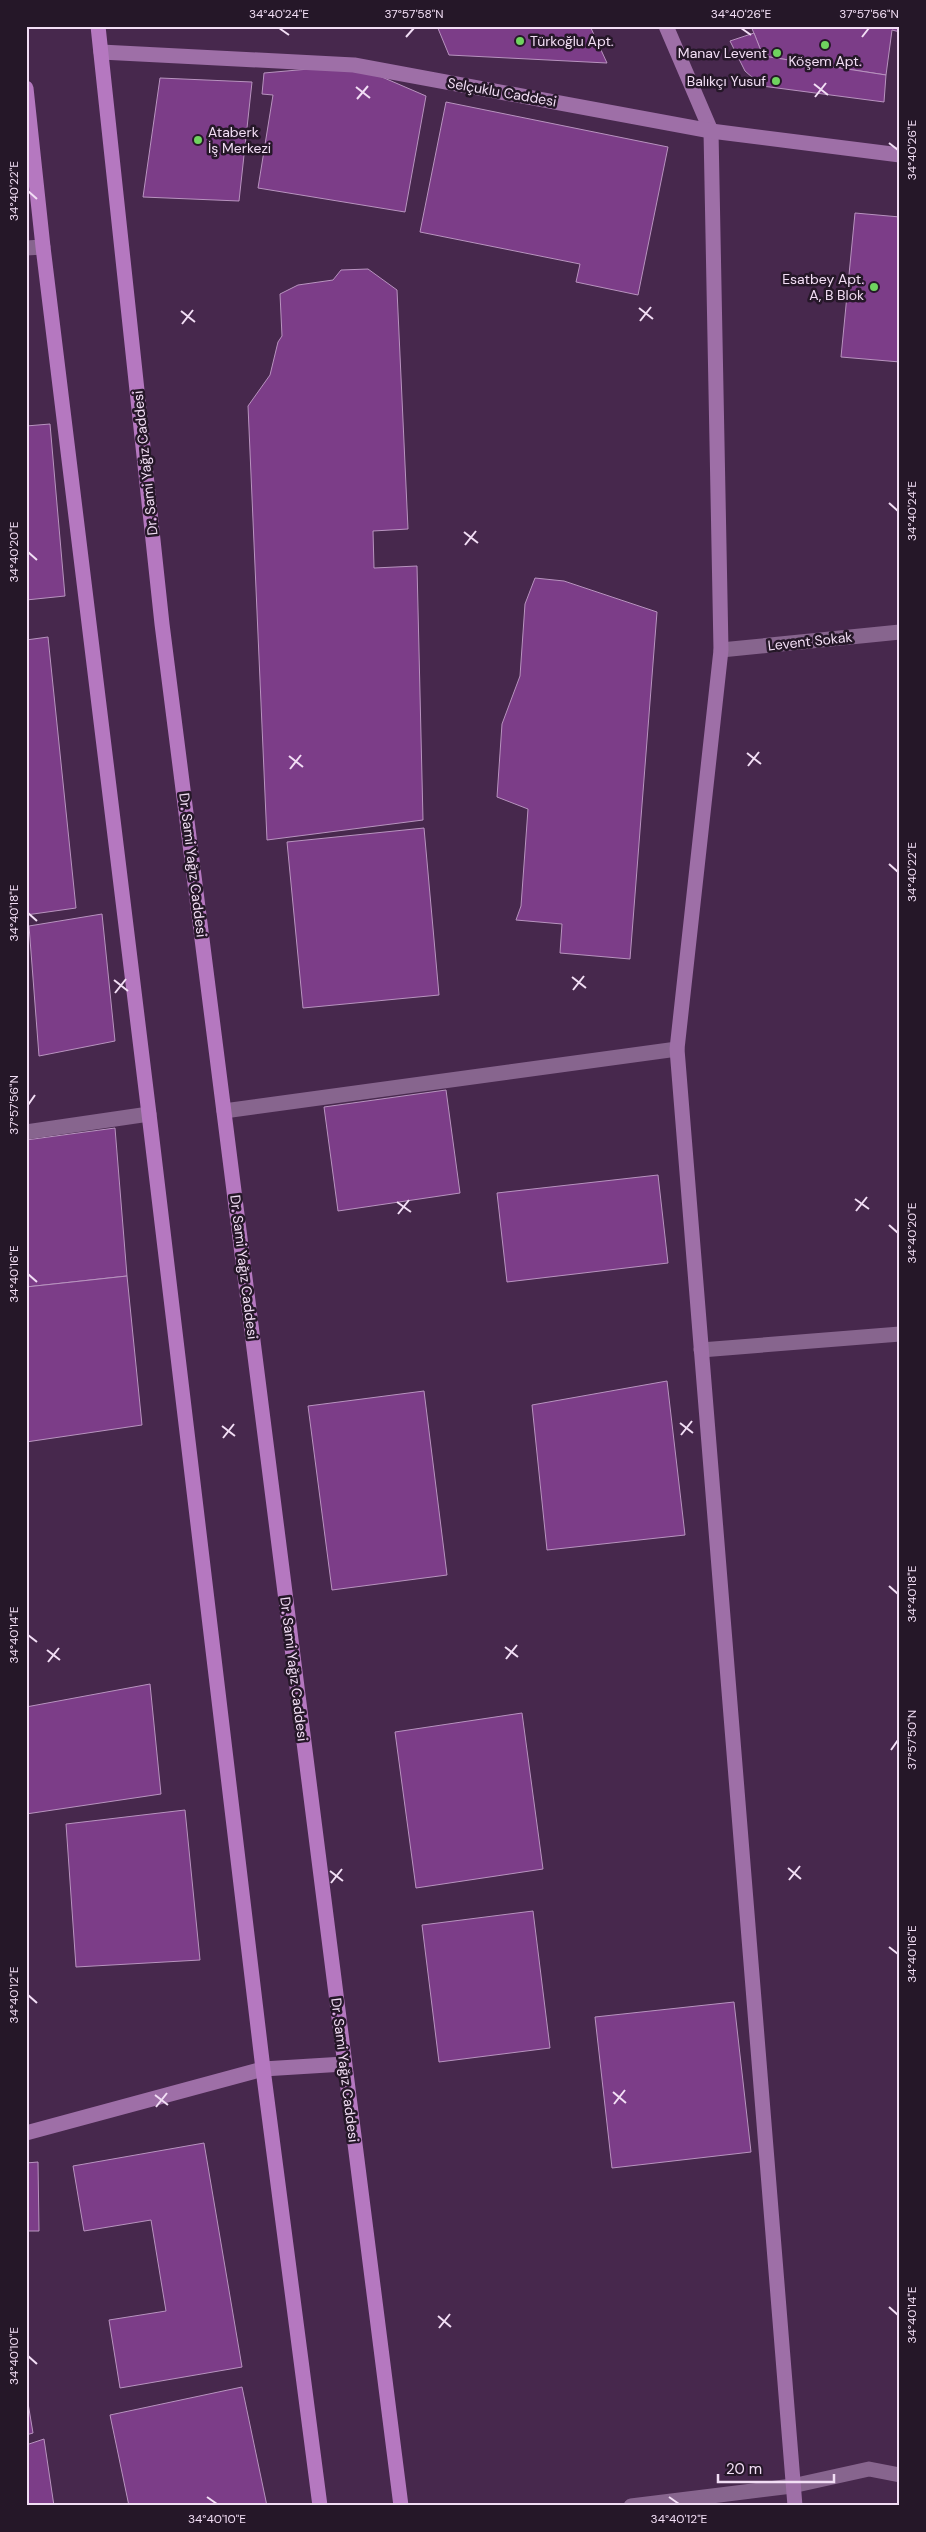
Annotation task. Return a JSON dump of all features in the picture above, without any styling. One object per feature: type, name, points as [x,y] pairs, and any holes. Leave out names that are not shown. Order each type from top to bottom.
[{"type":"main road","name":"Dr. Sami Yağız Caddesi","points":[[98,26],[162,624],[401,2506]]},
{"type":"main road","points":[[26,88],[43,247],[263,2069],[320,2506]]},
{"type":"street","points":[[666,26],[711,131],[721,650],[677,1049],[795,2506]]},
{"type":"street","name":"Selçuklu Caddesi","points":[[101,52],[354,65],[711,131],[900,155]]},
{"type":"street","points":[[26,248],[43,247]]},
{"type":"street","name":"Levent Sokak","points":[[721,650],[900,632]]},
{"type":"street","points":[[224,1111],[677,1049]]},
{"type":"street","points":[[26,1132],[149,1114]]},
{"type":"street","points":[[700,1350],[900,1334]]},
{"type":"street","points":[[26,2133],[263,2069],[344,2064]]},
{"type":"street","points":[[631,2506],[792,2486],[869,2469],[900,2475]]},
{"type":"building","name":"Türkoğlu Apt.","points":[[437,26],[590,26],[607,63],[449,55]]},
{"type":"building","name":"Köşem Apt.","points":[[751,26],[900,26],[900,32],[892,30],[886,75],[763,56]]},
{"type":"building","points":[[754,33],[763,56],[886,75],[884,102],[762,86],[745,71],[730,41]]},
{"type":"building","points":[[354,65],[426,96],[405,212],[258,188],[273,95],[262,94],[264,73]]},
{"type":"building","name":"Ataberk İş Merkezi","points":[[160,78],[252,82],[239,201],[143,197]]},
{"type":"building","points":[[446,102],[668,147],[638,295],[576,282],[580,264],[420,232]]},
{"type":"building","name":"Esatbey Apt. A, B Blok","points":[[855,213],[900,217],[900,362],[841,357]]},
{"type":"building","points":[[368,269],[397,290],[408,529],[373,531],[374,568],[417,566],[423,820],[267,840],[248,406],[270,375],[278,342],[282,336],[280,294],[298,285],[333,280],[341,270]]},
{"type":"building","points":[[50,424],[65,596],[26,600],[26,426]]},
{"type":"building","points":[[535,578],[564,581],[657,612],[630,959],[560,953],[562,924],[516,920],[521,906],[528,809],[497,797],[502,724],[520,676],[525,604]]},
{"type":"building","points":[[48,637],[76,908],[26,915],[26,640]]},
{"type":"building","points":[[424,828],[439,995],[303,1008],[287,842]]},
{"type":"building","points":[[102,914],[115,1041],[39,1056],[29,926]]},
{"type":"building","points":[[446,1090],[460,1193],[338,1211],[324,1107]]},
{"type":"building","points":[[115,1128],[127,1276],[26,1287],[26,1140]]},
{"type":"building","points":[[658,1175],[668,1263],[507,1282],[497,1193]]},
{"type":"building","points":[[127,1276],[142,1425],[26,1442],[26,1287]]},
{"type":"building","points":[[667,1381],[685,1535],[547,1550],[532,1405]]},
{"type":"building","points":[[424,1391],[447,1575],[332,1590],[308,1406]]},
{"type":"building","points":[[150,1684],[161,1794],[26,1814],[26,1707]]},
{"type":"building","points":[[522,1713],[543,1869],[416,1888],[395,1732]]},
{"type":"building","points":[[185,1810],[200,1960],[76,1967],[66,1824]]},
{"type":"building","points":[[533,1911],[550,2048],[439,2062],[422,1925]]},
{"type":"building","points":[[734,2002],[751,2152],[612,2168],[595,2017]]},
{"type":"building","points":[[204,2143],[242,2367],[120,2388],[109,2320],[166,2311],[151,2220],[84,2231],[73,2166]]},
{"type":"building","points":[[38,2162],[39,2231],[26,2231],[26,2163]]},
{"type":"building","points":[[242,2387],[267,2506],[129,2506],[110,2415]]},
{"type":"building","points":[[26,2391],[33,2433],[26,2435]]},
{"type":"building","points":[[44,2439],[54,2506],[26,2506],[26,2445]]},
{"type":"place","name":"Türkoğlu Apt.","points":[[520,41]]},
{"type":"place","name":"Köşem Apt.","points":[[825,45]]},
{"type":"place","name":"Manav Levent","points":[[777,53]]},
{"type":"place","name":"Balıkçı Yusuf","points":[[776,81]]},
{"type":"place","name":"Ataberk İş Merkezi","points":[[198,140]]},
{"type":"place","name":"Esatbey Apt. A, B Blok","points":[[874,287]]}]
